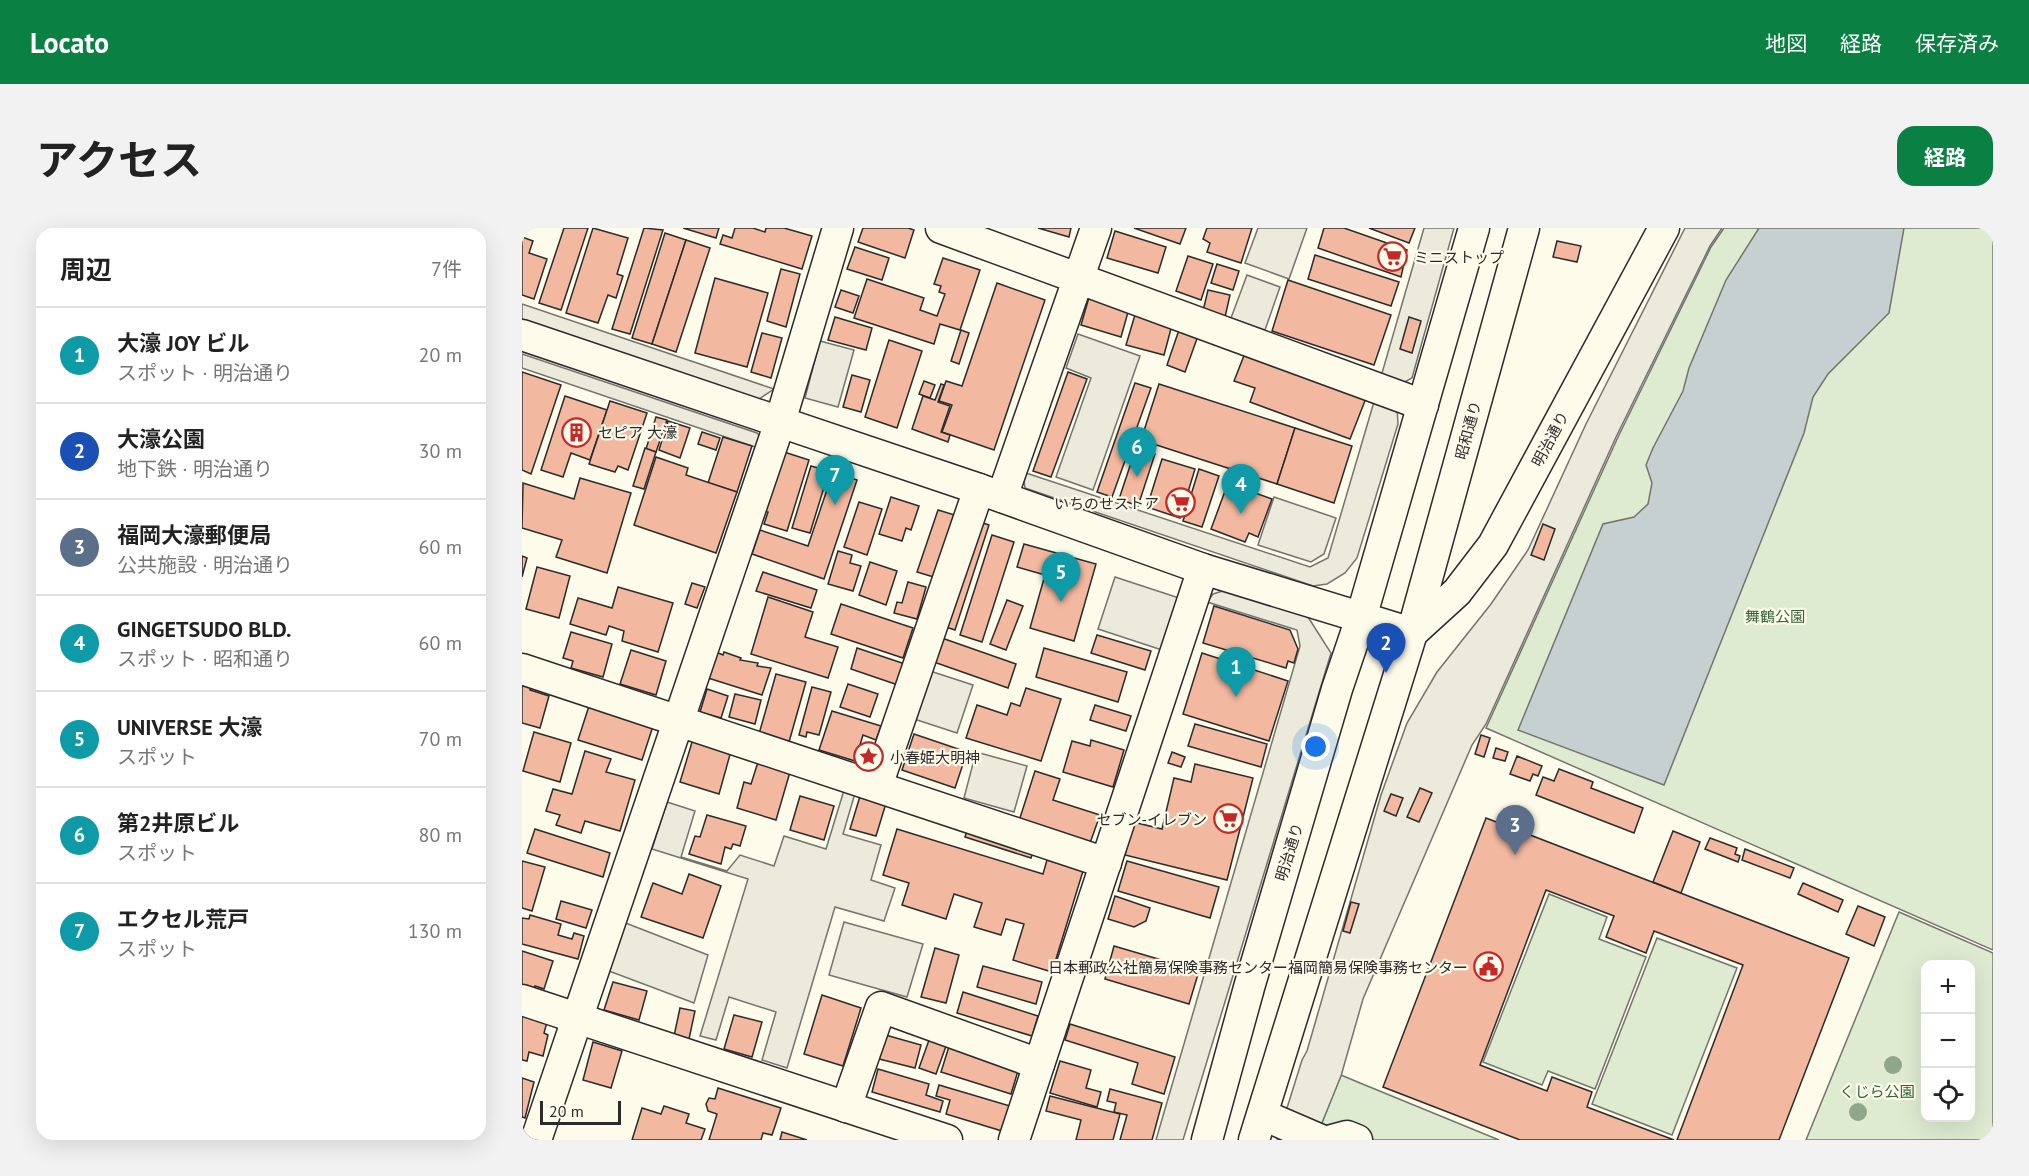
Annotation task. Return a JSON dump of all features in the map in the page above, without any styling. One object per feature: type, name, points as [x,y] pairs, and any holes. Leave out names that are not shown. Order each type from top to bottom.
[{"type":"street","points":[[536,1140],[780,422],[838,228]]},
{"type":"street","points":[[941,228],[1424,405]]},
{"type":"street","points":[[878,786],[991,493],[1079,279],[1096,228]]},
{"type":"street","points":[[1361,618],[1474,228]]},
{"type":"street","name":"昭和通り","points":[[1412,633],[1524,228]]},
{"type":"street","name":"明治通り","points":[[1412,633],[1457,592],[1493,545],[1652,231]]},
{"type":"street","points":[[522,335],[991,493],[1203,569],[1412,633],[1259,1127],[1321,1140]]},
{"type":"street","points":[[1014,1140],[1203,569]]},
{"type":"street","name":"明治通り","points":[[1207,1140],[1253,973],[1337,688],[1361,618]]},
{"type":"street","points":[[522,669],[1106,863]]},
{"type":"street","points":[[522,1000],[947,1140]]},
{"type":"street","points":[[846,1107],[881,1007],[1039,1064]]},
{"type":"street","points":[[1332,1140],[1347,1136],[1357,1140]]},
{"type":"green space","name":"舞鶴公園","points":[[1724,228],[1993,228],[1993,950],[1486,728],[1618,437],[1711,247]]},
{"type":"green space","points":[[1549,894],[1607,917],[1599,939],[1646,957],[1595,1089],[1548,1071],[1542,1085],[1483,1062]]},
{"type":"green space","name":"くじら公園","points":[[1899,912],[1993,953],[1993,1140],[1806,1140]]},
{"type":"green space","points":[[1657,938],[1737,968],[1672,1135],[1592,1104]]},
{"type":"green space","points":[[1341,1075],[1360,1083],[1499,1140],[1315,1140]]},
{"type":"shaded area","points":[[1258,228],[1307,228],[1289,279],[1245,263]]},
{"type":"shaded area","points":[[1424,228],[1454,228],[1412,378],[1403,383],[1380,380]]},
{"type":"shaded area","points":[[1685,228],[1722,228],[1710,246],[1616,437],[1486,724],[1472,745],[1363,999],[1341,1076],[1315,1140],[1277,1140],[1302,1060],[1307,1051],[1381,795],[1407,723],[1437,672],[1491,604],[1528,550],[1586,424]]},
{"type":"shaded area","points":[[1759,228],[1904,228],[1889,313],[1828,374],[1813,397],[1804,433],[1664,785],[1518,730],[1603,524],[1634,517],[1648,504],[1652,483],[1646,465],[1683,391],[1689,368],[1726,280]]},
{"type":"shaded area","points":[[1247,275],[1280,287],[1265,330],[1231,318]]},
{"type":"shaded area","points":[[522,304],[774,389],[759,399],[754,399],[522,319]]},
{"type":"shaded area","points":[[1078,334],[1140,356],[1093,490],[1056,477],[1091,378],[1066,368]]},
{"type":"shaded area","points":[[820,341],[854,350],[838,407],[805,398]]},
{"type":"shaded area","points":[[522,354],[757,433],[766,443],[680,702],[661,706],[676,697],[755,447],[522,368]]},
{"type":"shaded area","points":[[1376,395],[1397,408],[1398,424],[1357,558],[1345,573],[1327,584],[1313,586],[1025,488],[1026,473],[1310,567],[1328,558]]},
{"type":"shaded area","points":[[1274,497],[1336,518],[1324,554],[1311,562],[1258,545]]},
{"type":"shaded area","points":[[1115,577],[1179,598],[1162,650],[1098,629]]},
{"type":"shaded area","points":[[1226,590],[1308,617],[1331,653],[1183,1140],[1156,1140],[1300,646],[1297,630],[1207,602],[1213,594]]},
{"type":"shaded area","points":[[927,670],[973,685],[957,733],[911,718]]},
{"type":"shaded area","points":[[976,752],[1027,766],[1014,812],[964,798]]},
{"type":"shaded area","points":[[845,787],[856,790],[843,834],[881,845],[871,880],[895,888],[884,921],[835,907],[787,1068],[762,1060],[776,1012],[729,997],[716,1040],[700,1036],[748,879],[652,849],[667,802],[695,811],[681,857],[727,871],[740,855],[774,866],[784,836],[826,849]]},
{"type":"shaded area","points":[[623,922],[708,955],[694,1003],[609,971]]},
{"type":"shaded area","points":[[844,922],[923,944],[907,997],[829,975]]},
{"type":"building","points":[[564,228],[588,228],[561,310],[539,303]]},
{"type":"building","points":[[593,228],[628,238],[617,274],[623,276],[616,298],[608,295],[598,323],[566,313]]},
{"type":"building","points":[[644,228],[663,230],[630,334],[612,329]]},
{"type":"building","points":[[683,228],[719,228],[716,238]]},
{"type":"building","points":[[735,228],[753,228],[765,232],[766,228],[784,228],[812,236],[802,269],[720,244],[723,235],[732,238]]},
{"type":"building","points":[[863,228],[914,230],[905,258],[858,242]]},
{"type":"building","points":[[1038,228],[1071,228],[1069,237]]},
{"type":"building","points":[[1134,228],[1186,228],[1180,244]]},
{"type":"building","points":[[1207,228],[1252,228],[1241,263],[1207,252],[1210,243],[1203,239]]},
{"type":"building","points":[[1324,228],[1344,228],[1407,250],[1401,277],[1318,248]]},
{"type":"building","points":[[1369,228],[1415,228],[1409,243]]},
{"type":"building","points":[[1115,231],[1166,247],[1158,273],[1107,258]]},
{"type":"building","points":[[665,233],[686,240],[652,344],[632,338]]},
{"type":"building","points":[[522,237],[533,241],[529,253],[547,259],[534,299],[522,295]]},
{"type":"building","points":[[686,240],[710,248],[676,352],[652,344]]},
{"type":"building","points":[[1557,241],[1581,246],[1577,262],[1553,257]]},
{"type":"building","points":[[855,247],[889,258],[882,280],[847,269]]},
{"type":"building","points":[[1315,255],[1399,282],[1391,306],[1308,279]]},
{"type":"building","points":[[1188,256],[1213,264],[1201,300],[1176,291]]},
{"type":"building","points":[[943,258],[980,270],[960,330],[940,324],[934,344],[854,318],[867,279],[924,298],[920,310],[937,316],[945,294],[939,292],[941,286],[934,284]]},
{"type":"building","points":[[1217,264],[1239,271],[1233,290],[1211,283]]},
{"type":"building","points":[[781,269],[800,274],[786,327],[767,321]]},
{"type":"building","points":[[715,278],[768,293],[747,367],[695,353]]},
{"type":"building","points":[[1288,280],[1391,315],[1374,365],[1272,331]]},
{"type":"building","points":[[997,283],[1045,300],[994,450],[942,432],[952,405],[939,401],[946,381],[962,386]]},
{"type":"building","points":[[841,290],[859,296],[853,313],[835,307]]},
{"type":"building","points":[[1208,290],[1230,295],[1225,317],[1203,311]]},
{"type":"building","points":[[1090,294],[1130,305],[1121,337],[1081,325]]},
{"type":"building","points":[[1135,315],[1172,325],[1164,355],[1126,345]]},
{"type":"building","points":[[835,317],[872,328],[866,350],[828,340]]},
{"type":"building","points":[[1409,317],[1421,321],[1412,353],[1400,349]]},
{"type":"building","points":[[1180,327],[1199,333],[1185,372],[1167,365]]},
{"type":"building","points":[[961,330],[969,333],[959,364],[951,361]]},
{"type":"building","points":[[762,333],[782,338],[771,378],[751,372]]},
{"type":"building","points":[[889,340],[922,351],[897,428],[865,417]]},
{"type":"building","points":[[1247,348],[1368,393],[1350,439],[1250,402],[1255,388],[1234,381]]},
{"type":"building","points":[[522,372],[561,385],[531,474],[522,470]]},
{"type":"building","points":[[1068,372],[1087,379],[1051,477],[1033,471]]},
{"type":"building","points":[[852,375],[870,380],[861,412],[843,407]]},
{"type":"building","points":[[924,381],[935,385],[930,398],[919,394]]},
{"type":"building","points":[[1135,383],[1151,388],[1112,497],[1097,492]]},
{"type":"building","points":[[941,384],[944,385],[938,402],[950,406],[941,432],[950,435],[948,442],[912,429],[923,396],[935,400]]},
{"type":"building","points":[[1159,384],[1295,428],[1277,484],[1141,440]]},
{"type":"building","name":"セピア 大濠","points":[[565,396],[607,410],[590,460],[571,453],[563,477],[541,470]]},
{"type":"building","points":[[610,401],[647,413],[628,470],[618,466],[615,472],[589,464]]},
{"type":"building","points":[[656,417],[667,420],[656,452],[646,449]]},
{"type":"building","points":[[668,421],[690,428],[680,458],[659,450]]},
{"type":"building","points":[[1295,428],[1352,446],[1334,503],[1277,484]]},
{"type":"building","points":[[702,432],[720,438],[716,450],[698,444]]},
{"type":"building","points":[[723,437],[752,446],[737,492],[708,483]]},
{"type":"building","points":[[645,448],[656,452],[644,489],[633,486]]},
{"type":"building","points":[[1136,448],[1155,454],[1138,506],[1119,499]]},
{"type":"building","points":[[781,451],[809,460],[787,531],[764,524],[768,512],[762,511]]},
{"type":"building","points":[[656,457],[688,468],[686,475],[737,492],[716,553],[634,525]]},
{"type":"building","points":[[1162,459],[1195,469],[1180,518],[1147,507]]},
{"type":"building","points":[[811,466],[829,471],[810,533],[792,528]]},
{"type":"building","points":[[1199,469],[1219,476],[1202,527],[1183,521]]},
{"type":"building","points":[[833,472],[857,480],[824,579],[752,554],[760,530],[808,546]]},
{"type":"building","points":[[580,478],[631,493],[607,573],[556,557],[562,540],[522,528],[523,483],[574,499]]},
{"type":"building","points":[[1228,483],[1272,499],[1258,537],[1249,533],[1245,542],[1211,529]]},
{"type":"building","points":[[891,497],[919,506],[911,530],[906,528],[902,541],[879,534]]},
{"type":"building","points":[[859,502],[882,509],[867,555],[844,547]]},
{"type":"building","points":[[938,510],[958,516],[937,578],[917,572]]},
{"type":"building","points":[[974,520],[989,525],[955,630],[940,625]]},
{"type":"building","points":[[1543,524],[1555,529],[1544,560],[1531,555]]},
{"type":"building","points":[[992,535],[1014,542],[982,642],[960,635]]},
{"type":"building","points":[[1024,544],[1096,564],[1074,641],[1030,628],[1045,575],[1017,567]]},
{"type":"building","points":[[838,551],[852,555],[850,563],[861,566],[853,591],[828,584]]},
{"type":"building","points":[[522,556],[527,558],[522,577]]},
{"type":"building","points":[[870,562],[897,571],[886,605],[859,595]]},
{"type":"building","points":[[537,567],[570,576],[559,618],[526,609]]},
{"type":"building","points":[[763,572],[817,590],[811,608],[756,591]]},
{"type":"building","points":[[908,582],[926,587],[917,619],[894,613],[897,602],[902,603]]},
{"type":"building","points":[[692,583],[705,587],[697,608],[685,604]]},
{"type":"building","points":[[618,587],[673,603],[658,652],[622,641],[624,631],[609,626],[606,635],[570,624],[578,598],[612,608]]},
{"type":"building","points":[[768,597],[813,612],[805,637],[838,647],[828,678],[751,654]]},
{"type":"building","points":[[1007,600],[1023,606],[1006,650],[990,644]]},
{"type":"building","points":[[841,604],[913,628],[903,658],[831,634]]},
{"type":"building","points":[[1214,606],[1290,630],[1298,649],[1294,663],[1288,661],[1286,668],[1203,643]]},
{"type":"building","points":[[571,632],[612,644],[603,677],[571,668],[573,661],[563,658]]},
{"type":"building","points":[[1097,635],[1151,651],[1145,670],[1091,653]]},
{"type":"building","points":[[939,637],[1016,664],[1008,688],[931,661]]},
{"type":"building","points":[[857,648],[905,664],[898,685],[851,669]]},
{"type":"building","points":[[1044,648],[1127,672],[1118,702],[1036,677]]},
{"type":"building","points":[[631,650],[666,661],[656,695],[620,684]]},
{"type":"building","points":[[716,652],[723,655],[724,652],[741,658],[740,660],[758,663],[757,666],[771,668],[762,695],[708,678]]},
{"type":"building","points":[[1202,653],[1288,681],[1269,741],[1183,714]]},
{"type":"building","points":[[776,674],[806,682],[789,742],[759,734]]},
{"type":"building","points":[[522,680],[532,683],[530,690],[549,696],[540,728],[522,723]]},
{"type":"building","points":[[848,684],[878,694],[870,717],[840,707]]},
{"type":"building","points":[[812,687],[831,692],[819,735],[807,732],[806,737],[799,735]]},
{"type":"building","points":[[1026,688],[1061,699],[1041,761],[966,738],[977,705],[1007,715],[1011,703],[1020,706]]},
{"type":"building","points":[[707,689],[728,696],[721,718],[700,712]]},
{"type":"building","points":[[735,694],[761,700],[755,724],[729,717]]},
{"type":"building","points":[[1095,705],[1131,716],[1126,731],[1090,720]]},
{"type":"building","points":[[589,706],[653,726],[642,760],[578,740]]},
{"type":"building","points":[[832,711],[881,726],[876,740],[863,735],[855,761],[819,750]]},
{"type":"building","points":[[1195,724],[1267,744],[1261,767],[1188,746]]},
{"type":"building","points":[[534,732],[571,743],[560,782],[523,771]]},
{"type":"building","points":[[914,734],[967,752],[955,788],[902,770]]},
{"type":"building","points":[[1481,735],[1490,738],[1484,757],[1475,754]]},
{"type":"building","points":[[693,739],[731,751],[719,794],[680,782]]},
{"type":"building","points":[[1091,740],[1124,750],[1113,787],[1063,772],[1072,741],[1090,746]]},
{"type":"building","points":[[1496,748],[1508,752],[1505,761],[1493,758]]},
{"type":"building","points":[[585,751],[611,759],[606,772],[635,780],[620,831],[585,821],[581,833],[556,825],[560,815],[546,811],[553,789],[572,794]]},
{"type":"building","points":[[1172,752],[1185,757],[1181,767],[1168,763]]},
{"type":"building","points":[[1517,756],[1542,766],[1538,776],[1533,774],[1530,781],[1510,774]]},
{"type":"building","points":[[758,762],[790,772],[776,820],[737,808],[744,782],[751,784]]},
{"type":"building","points":[[1195,764],[1253,778],[1227,880],[1125,855],[1133,822],[1162,829],[1174,778],[1191,782]]},
{"type":"building","points":[[1559,769],[1593,782],[1591,788],[1643,808],[1634,833],[1536,795],[1543,777],[1554,781]]},
{"type":"building","points":[[1035,771],[1060,779],[1053,800],[1100,815],[1090,843],[1019,821]]},
{"type":"building","points":[[1420,788],[1432,793],[1419,822],[1407,817]]},
{"type":"building","points":[[861,793],[887,800],[876,836],[850,829]]},
{"type":"building","points":[[1391,794],[1403,798],[1396,816],[1384,811]]},
{"type":"building","points":[[800,796],[834,806],[824,840],[790,830]]},
{"type":"building","points":[[707,815],[746,826],[740,846],[733,844],[731,849],[725,847],[721,864],[689,854],[695,836],[700,837]]},
{"type":"building","points":[[1486,818],[1849,958],[1779,1140],[1677,1140],[1743,965],[1654,931],[1646,953],[1606,937],[1614,916],[1546,890],[1480,1065],[1547,1091],[1552,1077],[1592,1092],[1587,1107],[1674,1140],[1520,1140],[1383,1087]]},
{"type":"building","points":[[968,828],[1034,849],[1031,858],[965,837]]},
{"type":"building","points":[[535,829],[610,853],[603,877],[527,853]]},
{"type":"building","points":[[897,829],[1043,874],[1047,860],[1083,871],[1052,972],[1013,960],[1024,924],[1006,919],[1001,935],[974,927],[982,903],[954,894],[946,919],[902,905],[909,883],[883,875]]},
{"type":"building","points":[[1673,831],[1700,842],[1681,893],[1653,882]]},
{"type":"building","points":[[1710,838],[1737,848],[1735,854],[1740,856],[1738,862],[1705,849]]},
{"type":"building","points":[[1745,849],[1794,868],[1790,878],[1742,860]]},
{"type":"building","points":[[522,861],[545,867],[532,911],[522,908]]},
{"type":"building","points":[[1127,861],[1219,887],[1210,918],[1118,891]]},
{"type":"building","points":[[689,874],[721,886],[703,938],[641,917],[653,883],[682,894]]},
{"type":"building","points":[[1803,883],[1843,900],[1838,912],[1798,894]]},
{"type":"building","points":[[1115,896],[1150,908],[1146,921],[1134,927],[1108,919]]},
{"type":"building","points":[[561,901],[592,910],[586,928],[556,919]]},
{"type":"building","points":[[1351,902],[1359,904],[1350,933],[1343,931]]},
{"type":"building","points":[[1858,906],[1885,917],[1874,946],[1846,934]]},
{"type":"building","points":[[530,915],[561,924],[558,935],[572,939],[574,933],[584,936],[578,959],[522,944],[522,918],[529,919]]},
{"type":"building","points":[[1114,946],[1199,971],[1189,1004],[1105,979]]},
{"type":"building","points":[[935,948],[959,955],[946,1003],[921,997]]},
{"type":"building","points":[[522,951],[553,961],[544,989],[535,986],[533,991],[522,987]]},
{"type":"building","points":[[983,966],[1042,982],[1036,1004],[977,987]]},
{"type":"building","points":[[613,982],[647,991],[639,1020],[604,1010]]},
{"type":"building","points":[[963,992],[1038,1016],[1032,1036],[957,1013]]},
{"type":"building","points":[[822,995],[861,1008],[843,1066],[804,1054]]},
{"type":"building","points":[[680,1008],[695,1011],[689,1039],[674,1036]]},
{"type":"building","points":[[522,1015],[547,1022],[544,1033],[548,1035],[543,1056],[529,1052],[527,1061],[522,1060]]},
{"type":"building","points":[[734,1015],[762,1022],[752,1057],[724,1049]]},
{"type":"building","points":[[1070,1024],[1175,1057],[1164,1094],[1132,1084],[1138,1063],[1065,1040]]},
{"type":"building","points":[[933,1029],[950,1035],[936,1074],[919,1068]]},
{"type":"building","points":[[882,1034],[921,1045],[915,1068],[875,1058]]},
{"type":"building","points":[[951,1040],[1021,1061],[1011,1094],[941,1072]]},
{"type":"building","points":[[593,1042],[622,1051],[611,1088],[583,1080]]},
{"type":"building","points":[[1060,1061],[1091,1070],[1086,1088],[1101,1092],[1097,1107],[1050,1093]]},
{"type":"building","points":[[878,1069],[929,1084],[926,1095],[943,1101],[940,1112],[872,1092]]},
{"type":"building","points":[[522,1078],[534,1082],[525,1118],[522,1117]]},
{"type":"building","points":[[939,1085],[1010,1106],[1002,1131],[946,1114],[950,1100],[936,1096]]},
{"type":"building","points":[[718,1088],[781,1108],[772,1135],[763,1133],[761,1140],[709,1140],[717,1114],[708,1111],[706,1104],[709,1098],[715,1099]]},
{"type":"building","points":[[1110,1089],[1162,1103],[1152,1140],[1120,1140],[1127,1115],[1114,1112],[1116,1103],[1107,1101]]},
{"type":"building","points":[[1050,1096],[1120,1114],[1113,1140],[1076,1140],[1081,1120],[1046,1111]]},
{"type":"building","points":[[664,1106],[689,1114],[686,1123],[705,1129],[701,1140],[632,1140],[642,1108],[661,1114]]},
{"type":"building","points":[[782,1132],[807,1140],[780,1140]]},
{"type":"place","name":"ミニストップ","points":[[1393,257]]},
{"type":"place","name":"セピア 大濠","points":[[577,432]]},
{"type":"place","name":"第2井原ビル","points":[[1137,477]]},
{"type":"place","name":"いちのせストア","points":[[1180,503]]},
{"type":"place","name":"エクセル荒戸","points":[[835,505]]},
{"type":"place","name":"GINGETSUDO BLD.","points":[[1241,514]]},
{"type":"place","name":"UNIVERSE 大濠","points":[[1061,602]]},
{"type":"place","name":"大濠公園","points":[[1386,673]]},
{"type":"place","name":"大濠 JOY ビル","points":[[1236,697]]},
{"type":"place","name":"小春姫大明神","points":[[869,757]]},
{"type":"place","name":"セブン-イレブン","points":[[1228,819]]},
{"type":"place","name":"福岡大濠郵便局","points":[[1515,855]]},
{"type":"place","name":"日本郵政公社簡易保険事務センター福岡簡易保険事務センター","points":[[1489,967]]}]
